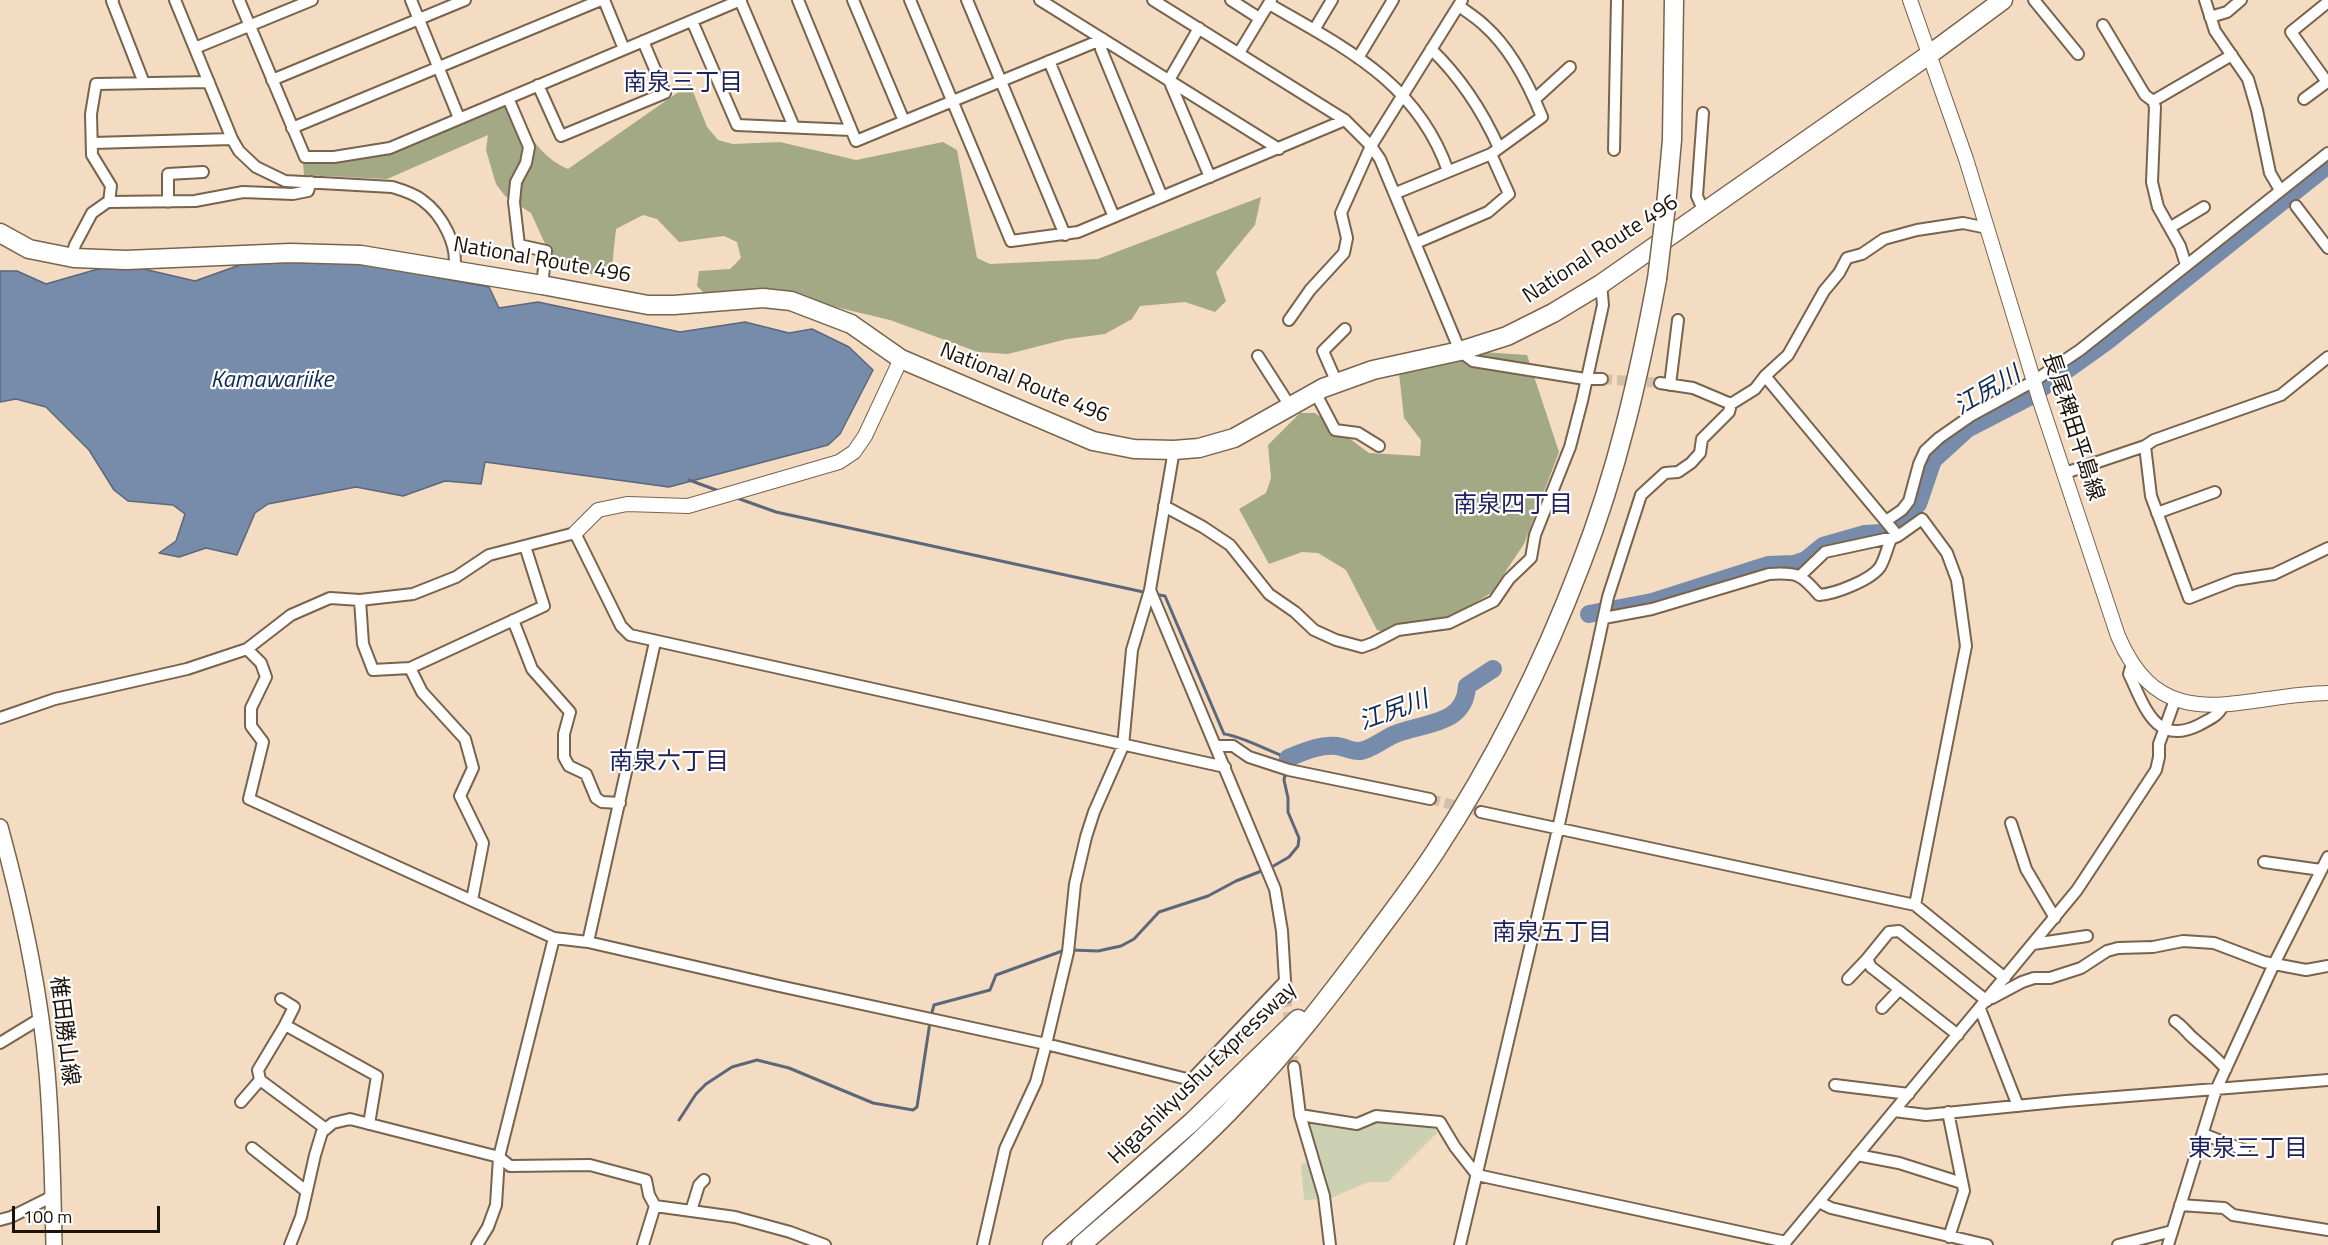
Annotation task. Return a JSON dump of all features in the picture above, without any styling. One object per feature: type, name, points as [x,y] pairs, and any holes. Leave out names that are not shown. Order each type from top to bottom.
[{"type":"highway","name":"Higashikyushu Expressway","points":[[1081,1245],[1167,1171],[1241,1099],[1304,1029],[1435,852],[1468,797],[1529,684],[1581,564],[1621,444],[1647,332],[1657,279],[1672,140],[1674,0]]},
{"type":"highway","name":"National Route 496","points":[[0,233],[29,249],[71,258],[126,260],[290,253],[362,255],[648,305],[763,298],[791,301],[851,324],[901,359],[1093,441],[1134,449],[1199,448],[1234,438],[1315,392],[1337,383],[1373,370],[1460,351],[1507,336],[1553,313],[1601,284],[1930,54],[2003,0]]},
{"type":"highway","name":"Higashikyushu Expressway","points":[[1052,1245],[1147,1164],[1229,1088],[1295,1022],[1380,929]]},
{"type":"main road","name":"長尾稗田平島線","points":[[1910,0],[1957,130],[2039,398],[2118,636],[2132,664],[2153,687],[2189,704],[2223,705],[2291,694],[2328,693]]},
{"type":"main road","points":[[575,533],[598,510],[627,504],[688,506],[839,462],[854,452],[865,436],[901,359]]},
{"type":"main road","name":"椎田勝山線","points":[[0,827],[19,900],[41,1018],[48,1073],[54,1245]]},
{"type":"street","points":[[113,0],[144,83]]},
{"type":"street","points":[[175,0],[232,139],[247,160],[266,173],[285,181],[392,187],[408,192],[422,200],[435,213],[451,242],[456,259],[454,270]]},
{"type":"street","points":[[239,0],[305,157],[334,157],[377,152],[390,148],[740,0],[794,127]]},
{"type":"street","points":[[195,48],[312,0]]},
{"type":"street","points":[[411,0],[459,118]]},
{"type":"street","points":[[272,80],[465,0]]},
{"type":"street","points":[[292,128],[603,0],[624,49]]},
{"type":"street","points":[[798,0],[856,141],[1103,39]]},
{"type":"street","points":[[853,0],[904,121]]},
{"type":"street","points":[[910,0],[1011,241],[1078,232],[1344,120]]},
{"type":"street","points":[[967,0],[1065,235]]},
{"type":"street","points":[[1040,0],[1279,149]]},
{"type":"street","points":[[1153,0],[1344,120],[1371,146],[1380,159],[1396,193],[1460,351],[1473,361],[1586,379],[1602,379]]},
{"type":"street","points":[[1231,0],[1259,18]]},
{"type":"street","points":[[1314,30],[1332,0]]},
{"type":"street","points":[[1358,58],[1393,0]]},
{"type":"street","points":[[1614,150],[1617,0]]},
{"type":"street","points":[[2034,0],[2078,54]]},
{"type":"street","points":[[2205,0],[2215,31],[2248,79],[2270,174],[2280,190]]},
{"type":"street","points":[[2210,17],[2227,12],[2241,0]]},
{"type":"street","points":[[1239,53],[1270,2],[1358,58],[1403,94],[1431,131],[1448,171]]},
{"type":"street","points":[[2304,99],[2327,82],[2288,28],[2328,2]]},
{"type":"street","points":[[1289,320],[1310,290],[1344,253],[1347,238],[1341,213],[1371,146],[1460,3],[1486,26],[1498,41],[1529,87],[1542,117],[1495,151],[1396,193]]},
{"type":"street","points":[[692,21],[737,125],[851,130]]},
{"type":"street","points":[[2103,25],[2145,95],[2153,101],[2156,107],[2152,182],[2158,207],[2170,227],[2186,265]]},
{"type":"street","points":[[1169,80],[1199,28]]},
{"type":"street","points":[[1103,39],[1101,49],[1162,197]]},
{"type":"street","points":[[538,85],[561,136],[654,98],[665,93],[643,41]]},
{"type":"street","points":[[1416,243],[1488,212],[1509,194],[1489,126],[1460,79],[1431,49]]},
{"type":"street","points":[[2153,101],[2232,55]]},
{"type":"street","points":[[1049,61],[1113,217]]},
{"type":"street","points":[[1534,99],[1570,68]]},
{"type":"street","points":[[1169,80],[1210,177]]},
{"type":"street","points":[[109,201],[111,186],[92,155],[91,114],[96,84],[209,82]]},
{"type":"street","points":[[508,98],[529,147],[526,163],[516,182],[514,202],[519,245],[546,251],[542,285]]},
{"type":"street","points":[[1703,113],[1697,196],[1704,212]]},
{"type":"street","points":[[93,144],[232,139]]},
{"type":"street","points":[[1886,521],[1902,510],[1909,501],[1925,451],[1939,438],[1972,415],[2034,381],[2080,350],[2328,153]]},
{"type":"street","points":[[168,202],[168,174],[203,172]]},
{"type":"street","points":[[71,258],[75,245],[92,213],[109,201],[195,201],[243,192],[293,194],[308,191],[311,183]]},
{"type":"street","points":[[2296,206],[2328,248]]},
{"type":"street","points":[[2170,227],[2204,207]]},
{"type":"street","points":[[1460,1245],[1558,828],[1608,597],[1641,495],[1665,473],[1678,472],[1691,463],[1700,453],[1701,439],[1729,412],[1731,404],[1755,389],[1765,376],[1788,355],[1824,291],[1839,273],[1847,258],[1862,254],[1884,239],[1917,230],[1963,223],[1988,228]]},
{"type":"street","points":[[1164,506],[1203,527],[1230,546],[1269,594],[1295,612],[1314,630],[1335,640],[1362,646],[1374,644],[1398,630],[1449,623],[1494,601],[1509,579],[1531,558],[1535,535],[1570,447],[1603,305],[1601,284]]},
{"type":"street","points":[[1678,320],[1665,384],[1694,388],[1731,404]]},
{"type":"street","points":[[1337,383],[1323,351],[1346,329]]},
{"type":"street","points":[[1258,356],[1290,406]]},
{"type":"street","points":[[2065,473],[2281,395],[2328,357]]},
{"type":"street","points":[[1765,376],[1886,521],[1895,538]]},
{"type":"street","points":[[1315,392],[1335,430],[1358,434],[1379,446]]},
{"type":"street","points":[[2145,446],[2151,496],[2189,598],[2235,580],[2274,574],[2328,548]]},
{"type":"street","points":[[983,1245],[1005,1149],[1036,1082],[1046,1044],[1068,952],[1075,884],[1083,849],[1094,812],[1123,746],[1132,650],[1150,590],[1174,450]]},
{"type":"street","points":[[2157,513],[2216,492]]},
{"type":"street","points":[[1604,618],[1652,609],[1770,574],[1800,575],[1819,595],[1828,594],[1871,576],[1880,566],[1895,538],[1922,519],[1947,553],[1957,580],[1966,646],[1915,905]]},
{"type":"street","points":[[0,718],[55,699],[187,669],[247,649],[291,615],[330,598],[360,600],[413,594],[456,577],[489,555],[575,533],[624,631],[630,635],[1225,767]]},
{"type":"street","points":[[1800,575],[1825,552],[1895,538]]},
{"type":"street","points":[[360,600],[363,644],[373,670],[410,668],[544,606],[525,546]]},
{"type":"street","points":[[1150,590],[1275,889],[1282,931],[1286,997]]},
{"type":"street","points":[[513,620],[532,669],[570,712],[564,734],[566,762],[586,774],[596,798],[602,802],[620,803]]},
{"type":"street","points":[[588,942],[655,642]]},
{"type":"street","points":[[247,649],[261,663],[266,677],[251,708],[251,726],[263,742],[249,799],[554,938],[588,942],[1046,1044],[1191,1080],[1284,982]]},
{"type":"street","points":[[2132,664],[2129,674],[2151,720],[2165,729],[2178,732],[2194,727],[2219,714],[2223,705]]},
{"type":"street","points":[[410,668],[422,692],[465,739],[473,768],[460,796],[483,843],[472,900]]},
{"type":"street","points":[[1300,1115],[1357,1124],[1376,1116],[1440,1122],[1455,1147],[1477,1175],[1785,1243],[2077,890],[2150,782],[2159,758],[2159,744],[2175,699]]},
{"type":"street","points":[[1216,746],[1233,746],[1249,757],[1289,770],[1430,799]]},
{"type":"street","points":[[1481,812],[1915,905],[2006,978]]},
{"type":"street","points":[[2011,823],[2026,869],[2055,918]]},
{"type":"street","points":[[2168,1245],[2216,1090],[2274,964],[2328,857]]},
{"type":"street","points":[[2264,862],[2321,870]]},
{"type":"street","points":[[1848,979],[1889,932],[1899,931],[1983,1005],[2018,1106]]},
{"type":"street","points":[[2033,944],[2087,936]]},
{"type":"street","points":[[477,1245],[488,1227],[496,1205],[499,1157],[554,938]]},
{"type":"street","points":[[1983,1005],[2022,982],[2034,978],[2050,978],[2081,968],[2107,951],[2118,948],[2153,947],[2183,941],[2214,943],[2264,962],[2306,970],[2328,966]]},
{"type":"street","points":[[1867,959],[1871,968],[1958,1035]]},
{"type":"street","points":[[1882,1008],[1899,990]]},
{"type":"street","points":[[281,999],[294,1007],[258,1070],[261,1080],[326,1129]]},
{"type":"street","points":[[0,1043],[41,1018]]},
{"type":"street","points":[[2175,1021],[2187,1029],[2190,1036],[2211,1052],[2226,1069]]},
{"type":"street","points":[[285,1025],[376,1076],[369,1124]]},
{"type":"street","points":[[1294,1067],[1300,1115],[1324,1196],[1330,1245]]},
{"type":"street","points":[[241,1102],[261,1080]]},
{"type":"street","points":[[1894,1111],[1926,1114],[2328,1080]]},
{"type":"street","points":[[1835,1085],[1909,1094]]},
{"type":"street","points":[[1948,1112],[1964,1191],[1949,1237]]},
{"type":"street","points":[[290,1245],[301,1217],[322,1132],[333,1123],[350,1119],[499,1157],[510,1166],[590,1165],[646,1179],[649,1195],[655,1206],[643,1245]]},
{"type":"street","points":[[2203,1134],[2244,1150]]},
{"type":"street","points":[[252,1148],[306,1191]]},
{"type":"street","points":[[1857,1155],[1899,1163],[1962,1183]]},
{"type":"street","points":[[691,1211],[699,1185],[704,1180]]},
{"type":"street","points":[[0,1220],[11,1217],[53,1196]]},
{"type":"street","points":[[1819,1202],[1831,1209],[1987,1245]]},
{"type":"street","points":[[2180,1205],[2224,1208],[2233,1215],[2328,1230]]},
{"type":"street","points":[[655,1206],[735,1217],[790,1232],[825,1245]]},
{"type":"street","points":[[2118,1245],[2172,1231]]},
{"type":"green space","points":[[690,84],[707,127],[718,140],[733,144],[780,142],[856,160],[943,142],[957,150],[977,258],[990,264],[1098,259],[1261,197],[1255,225],[1216,272],[1226,301],[1215,312],[1185,302],[1140,306],[1132,319],[1105,334],[1067,339],[1008,354],[978,352],[890,320],[785,295],[708,297],[697,286],[699,271],[730,269],[741,258],[737,242],[724,236],[679,242],[657,219],[643,215],[616,229],[611,276],[565,272],[552,259],[531,213],[505,196],[496,184],[486,150],[488,135],[387,179],[304,175],[303,163],[377,156],[511,102],[534,141],[549,157],[568,169]]},
{"type":"green space","points":[[1482,352],[1527,355],[1559,452],[1524,544],[1491,593],[1450,618],[1392,633],[1377,630],[1346,570],[1318,553],[1302,552],[1269,564],[1239,509],[1266,493],[1271,478],[1268,445],[1300,413],[1315,413],[1369,453],[1420,456],[1421,440],[1404,418],[1399,373]]},
{"type":"green space","points":[[1377,1121],[1434,1126],[1437,1133],[1388,1182],[1368,1182],[1329,1199],[1306,1122],[1360,1127]]},
{"type":"green space","points":[[1311,1161],[1321,1199],[1304,1200],[1301,1164]]},
{"type":"water","name":"Kamawariike","points":[[251,261],[353,262],[489,287],[499,308],[538,302],[680,332],[745,322],[789,333],[812,329],[849,347],[873,370],[840,434],[828,445],[669,487],[485,462],[481,484],[445,481],[403,496],[356,487],[268,504],[255,513],[237,555],[206,548],[179,557],[159,553],[176,541],[185,514],[173,505],[128,501],[114,490],[89,450],[46,407],[16,399],[0,402],[0,271],[17,271],[46,284],[105,267],[135,267],[195,281]]},
{"type":"waterway","name":"江尻川","points":[[1589,614],[1652,602],[1768,565],[1794,564],[1806,560],[1823,546],[1865,534],[1882,533],[1899,523],[1918,504],[1933,460],[1967,429],[2029,397],[2106,342],[2328,165]]},
{"type":"waterway","points":[[689,480],[719,491]]},
{"type":"waterway","points":[[737,498],[776,512],[1148,593]]},
{"type":"waterway","points":[[1154,594],[1165,596],[1224,734],[1246,740],[1288,758],[1284,780],[1288,812],[1299,838],[1298,846],[1289,857],[1270,868]]},
{"type":"waterway","name":"江尻川","points":[[1288,758],[1325,746],[1364,750],[1393,735],[1440,721],[1459,709],[1467,686],[1493,669]]},
{"type":"waterway","points":[[1071,950],[1098,951],[1121,946],[1134,939],[1159,912],[1208,896],[1236,881],[1264,870]]},
{"type":"waterway","points":[[931,1016],[934,1005],[990,990],[996,975],[1065,950]]},
{"type":"waterway","points":[[679,1120],[696,1094],[706,1084],[732,1067],[757,1060],[789,1068],[873,1103],[913,1110],[917,1107],[930,1022]]},
{"type":"tunnel","points":[[1602,379],[1660,383]]},
{"type":"tunnel","points":[[1430,799],[1481,812]]},
{"type":"tunnel","points":[[1286,997],[1294,1067]]},
{"type":"district","name":"南泉三丁目","points":[[683,84]]},
{"type":"district","name":"南泉四丁目","points":[[1513,506]]},
{"type":"district","name":"南泉六丁目","points":[[669,763]]},
{"type":"district","name":"南泉五丁目","points":[[1552,934]]},
{"type":"district","name":"東泉三丁目","points":[[2248,1150]]}]
